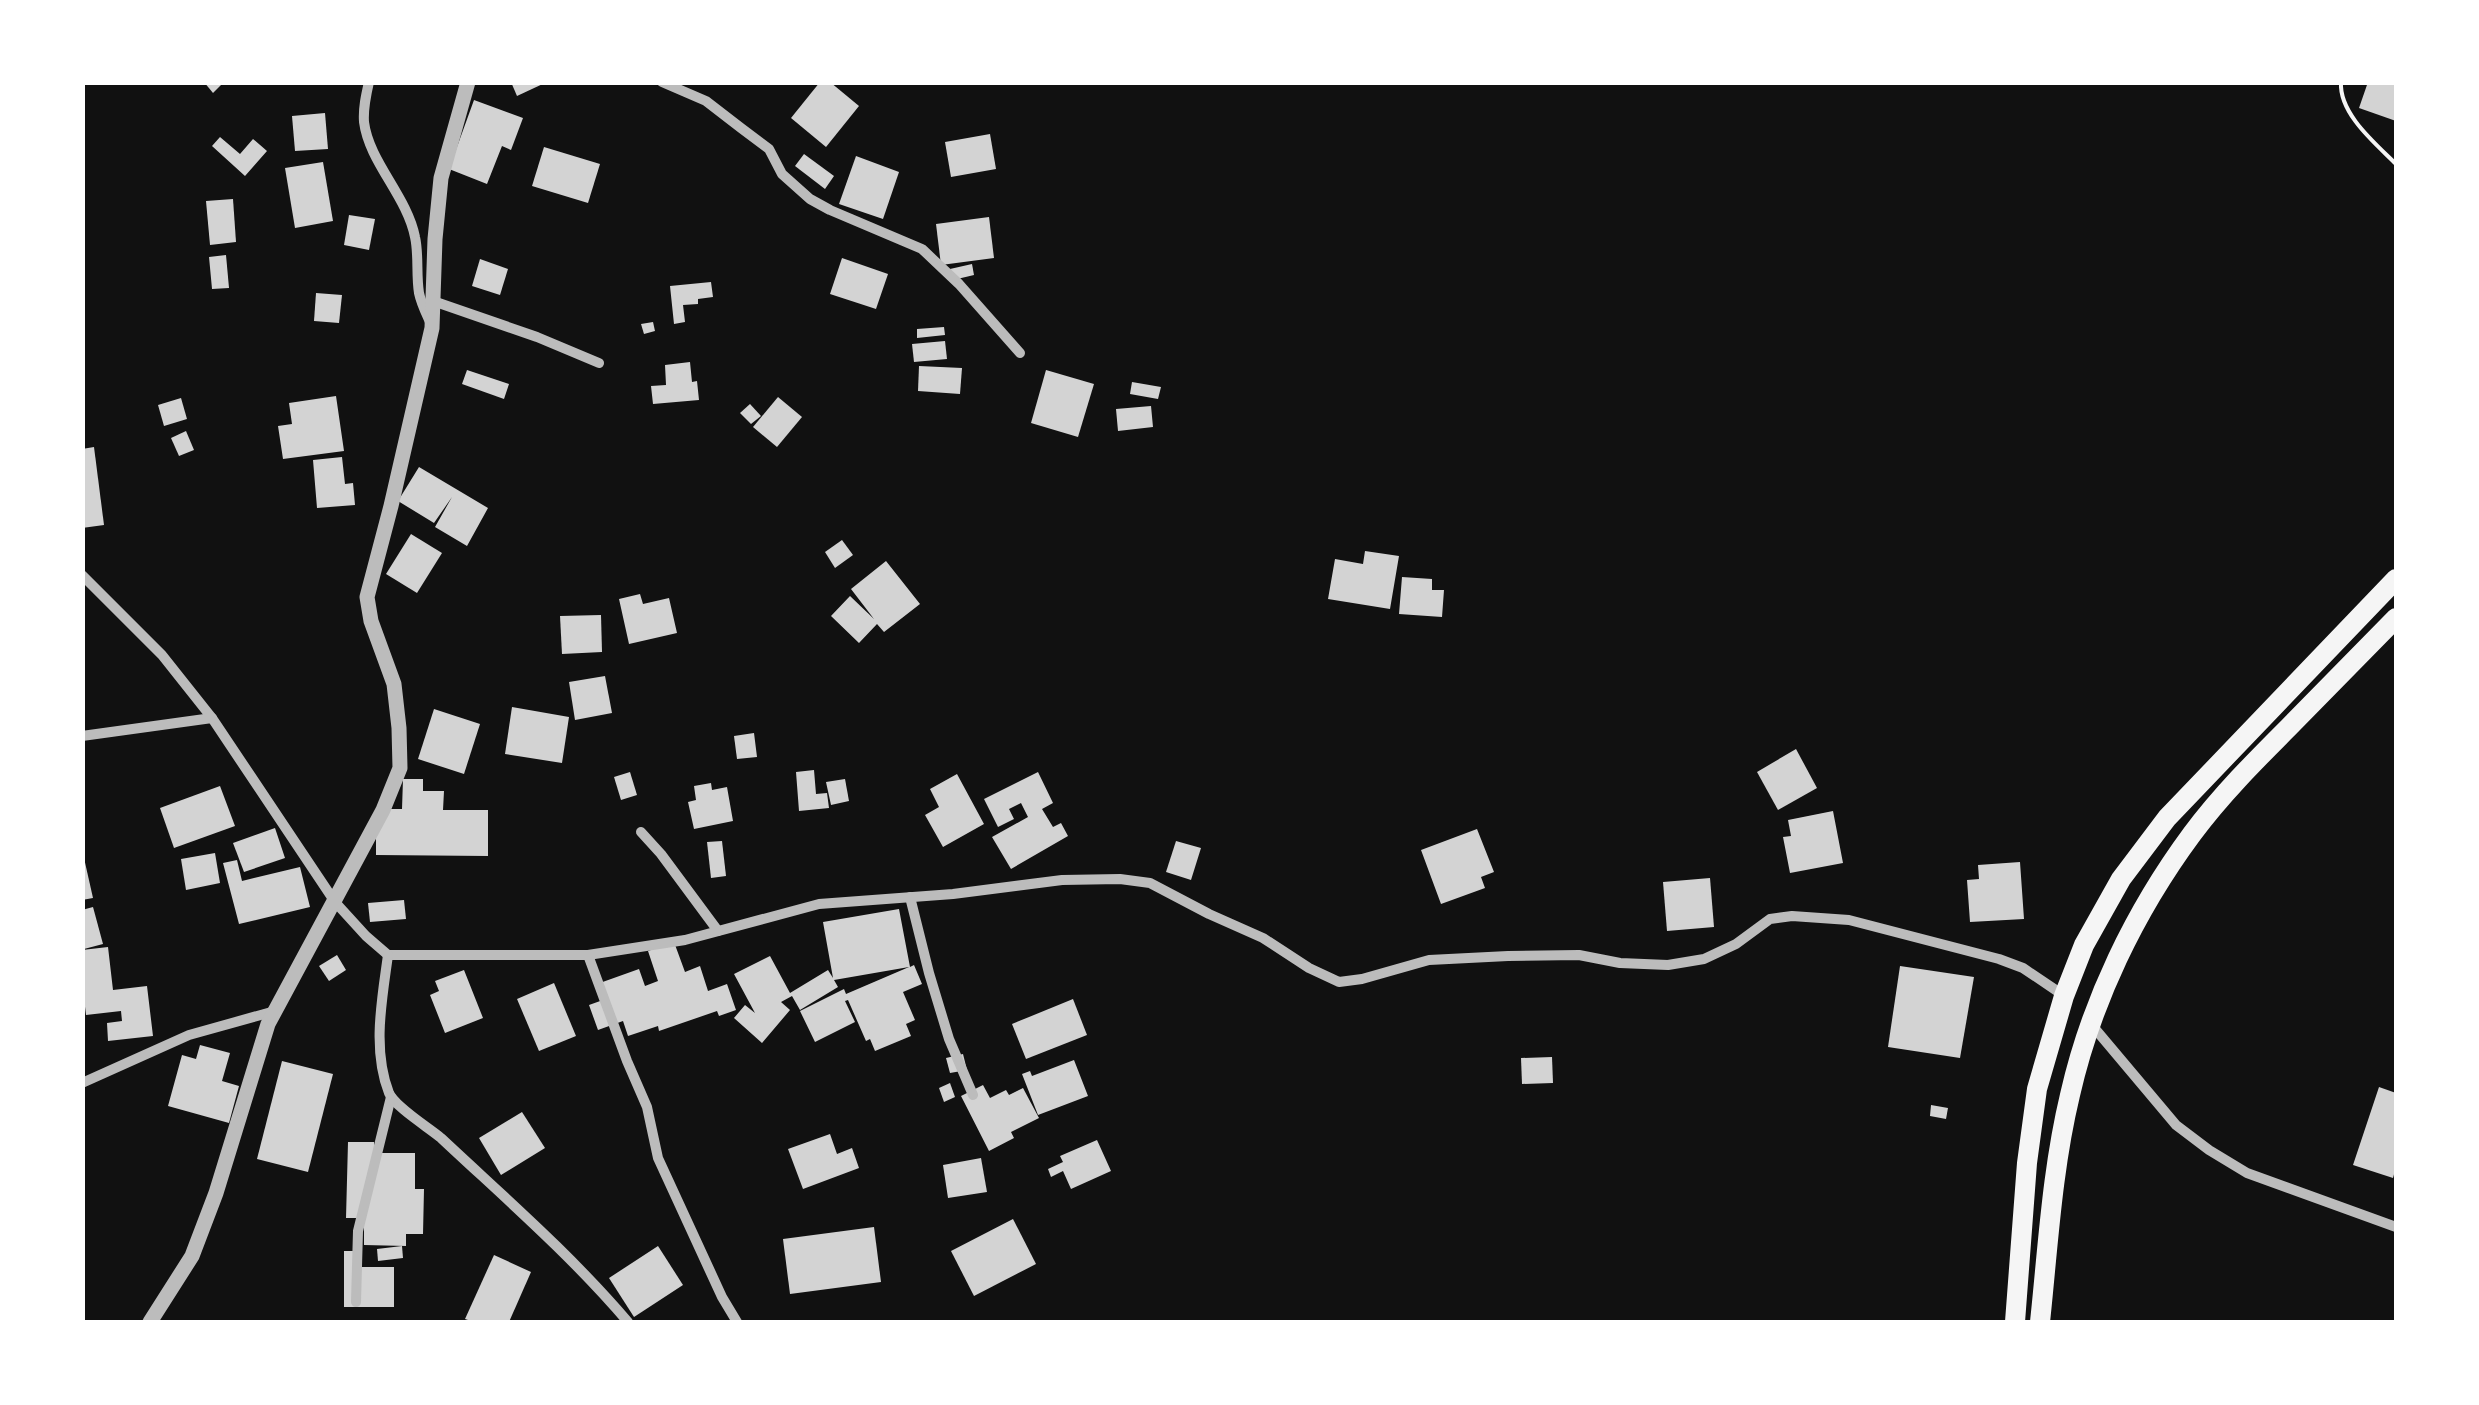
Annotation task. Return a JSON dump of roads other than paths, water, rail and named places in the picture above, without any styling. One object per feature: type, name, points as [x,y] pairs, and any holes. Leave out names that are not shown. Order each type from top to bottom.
[{"type":"highway","points":[[2015,1322],[2037,1089],[2064,996],[2084,945],[2122,879],[2167,818],[2396,579]]},
{"type":"highway","points":[[2040,1322],[2056,1164],[2070,1093],[2091,1024],[2127,942],[2152,894],[2192,834],[2238,778],[2396,618]]},
{"type":"street","points":[[370,82],[364,123],[407,211],[415,238],[419,297],[432,328]]},
{"type":"street","points":[[150,1322],[192,1256],[216,1193],[268,1024],[383,810],[400,768],[394,684],[371,622],[367,596],[432,328],[441,178],[468,82]]},
{"type":"street","points":[[662,82],[706,101],[741,128],[769,150],[782,174],[810,198],[922,249],[960,284],[1020,353]]},
{"type":"street","points":[[433,301],[599,363]]},
{"type":"street","points":[[82,575],[162,655],[212,718],[335,902],[388,955],[588,954],[685,940],[819,904],[1062,880],[1120,879],[1150,883],[1263,938],[1309,968],[1340,982],[1429,960],[1580,954],[1620,964],[1668,965],[1704,958],[1736,944],[1770,919],[1792,916],[1849,920],[2010,962],[2064,996]]},
{"type":"street","points":[[82,736],[212,718]]},
{"type":"street","points":[[642,832],[718,931]]},
{"type":"street","points":[[910,897],[928,973],[949,1039],[973,1095]]},
{"type":"street","points":[[588,954],[648,1107],[658,1158],[737,1322]]},
{"type":"street","points":[[356,1302],[358,1231],[391,1097],[383,1069],[379,1022],[388,955]]},
{"type":"street","points":[[82,1083],[189,1035],[275,1011]]},
{"type":"street","points":[[2091,1024],[2176,1125],[2209,1150],[2247,1172],[2396,1227]]},
{"type":"street","points":[[391,1097],[536,1226],[628,1322]]}]
